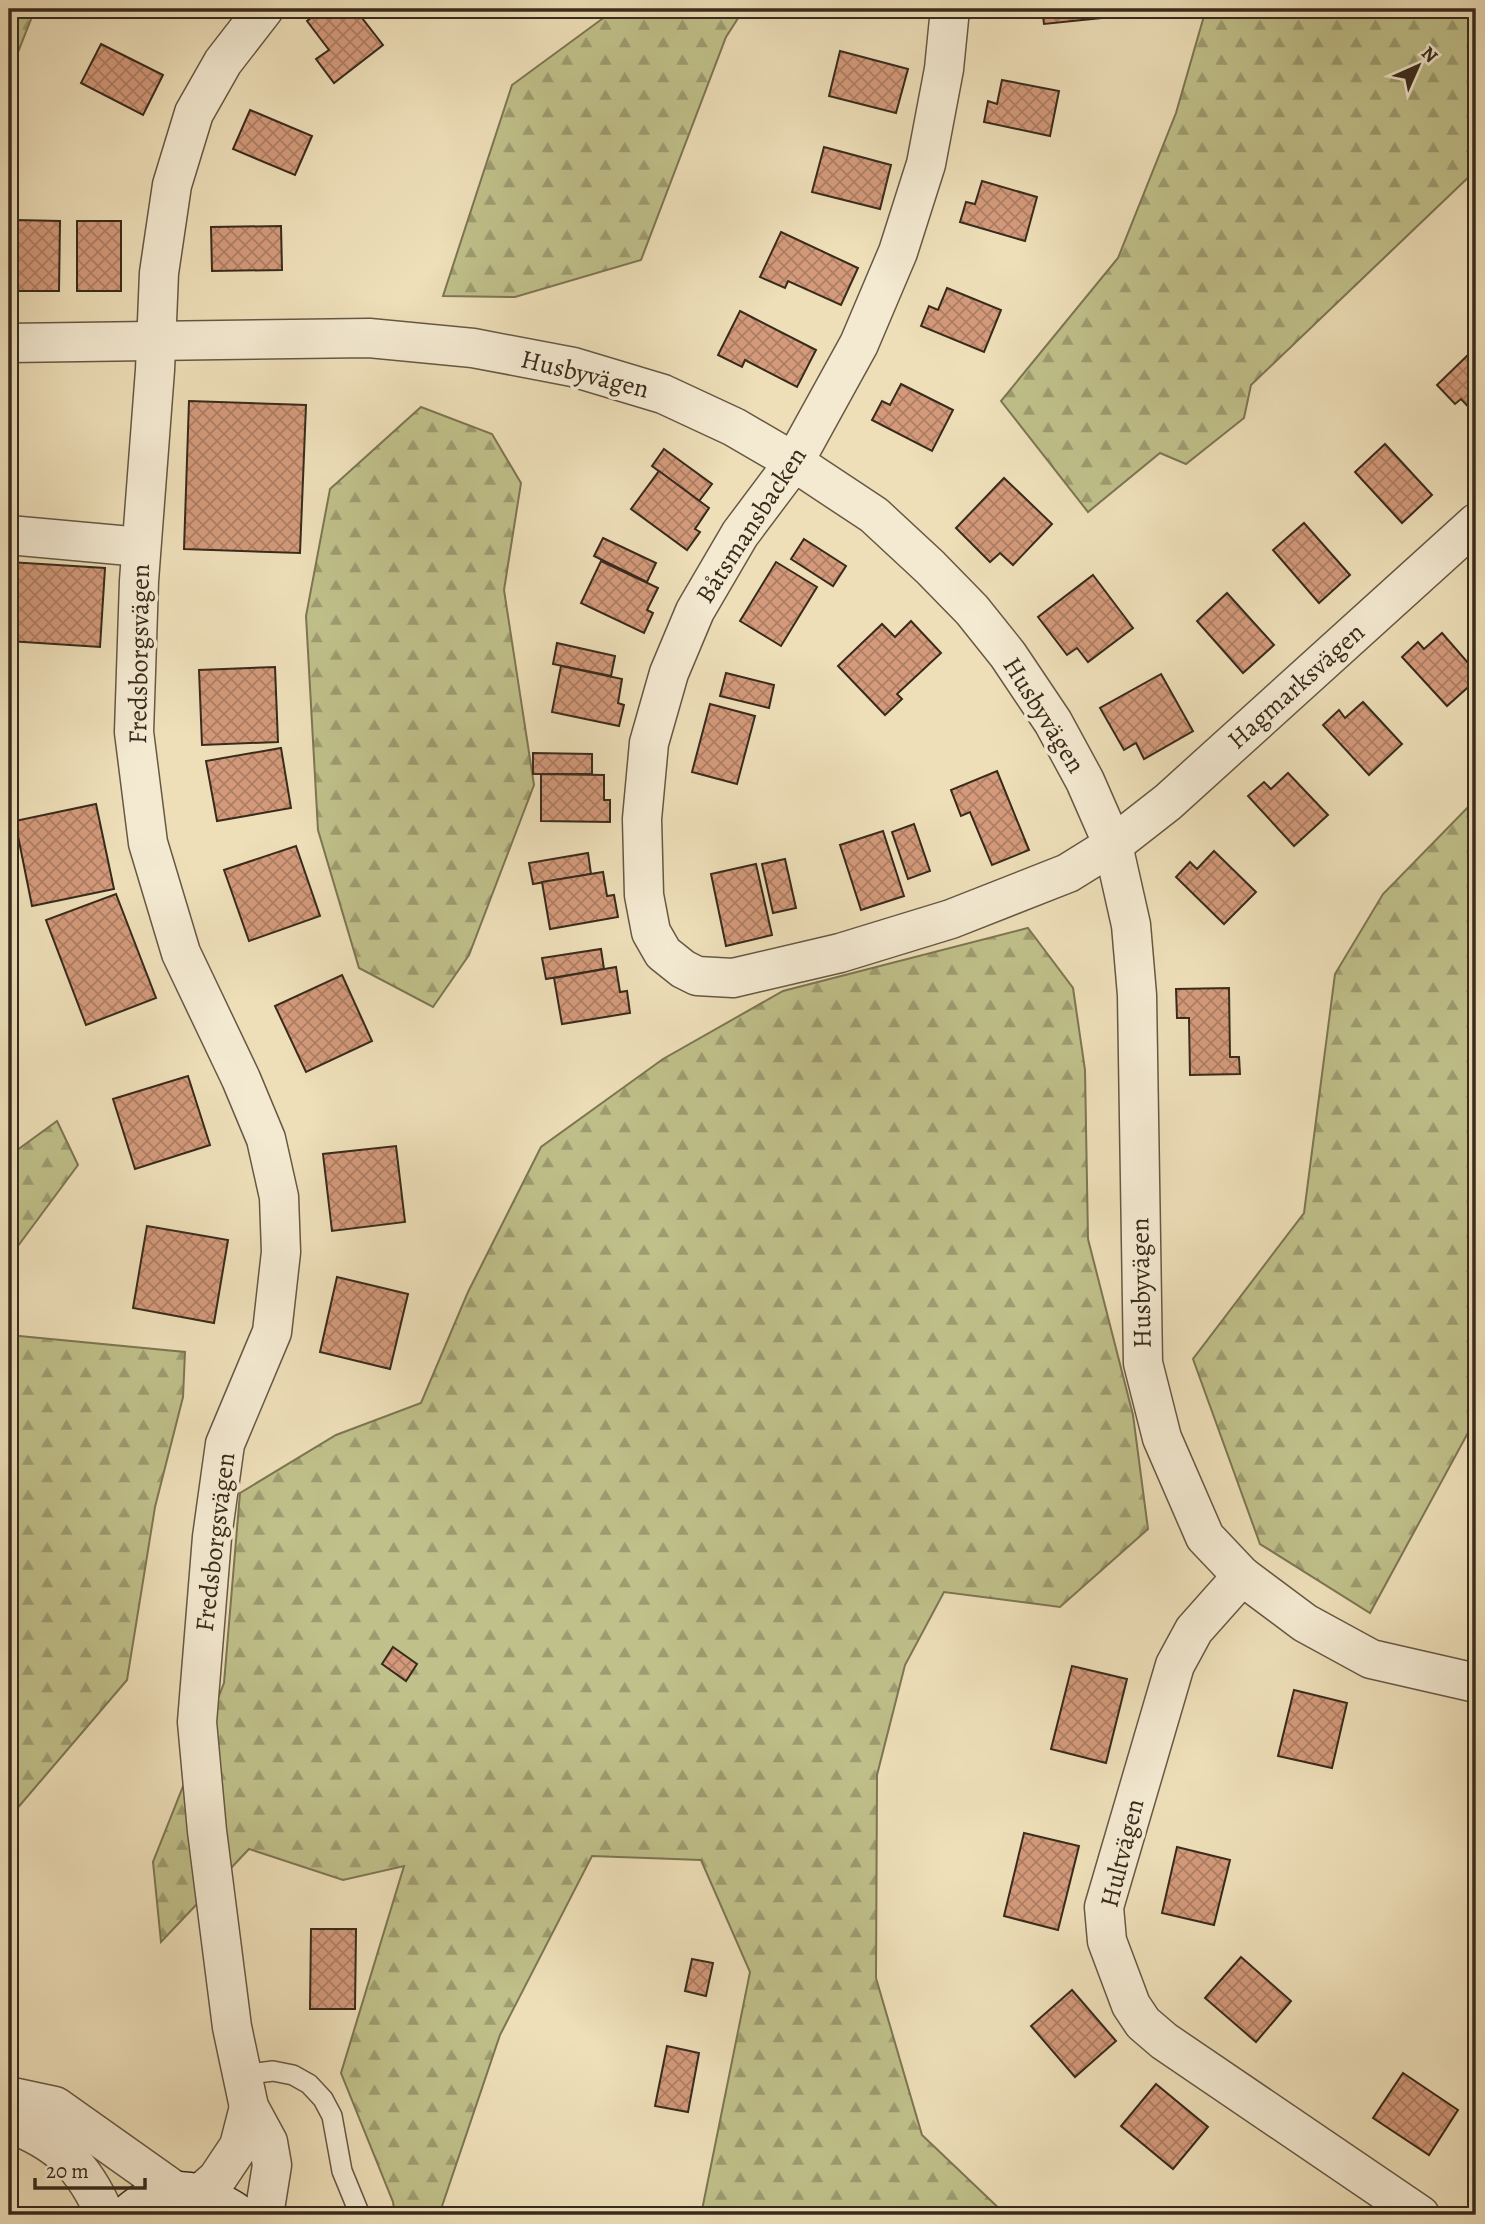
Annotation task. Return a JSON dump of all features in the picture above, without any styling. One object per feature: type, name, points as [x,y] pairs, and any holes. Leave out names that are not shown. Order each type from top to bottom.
[{"type":"street","name":"Fredsborgsvägen","points":[[264,9],[223,62],[194,113],[172,185],[159,273],[157,343],[141,547],[134,732],[148,843],[181,953],[242,1079],[266,1139],[279,1197],[281,1252],[272,1332],[225,1444],[212,1537],[197,1722],[207,1831],[229,2001],[245,2091],[268,2142],[272,2165],[264,2215]]},
{"type":"street","name":"Båtsmansbacken","points":[[950,9],[944,69],[926,164],[898,252],[859,344],[794,462],[740,534],[695,611],[669,673],[649,743],[642,819],[644,895],[651,932],[663,953],[683,969],[697,976],[733,978],[840,953],[951,919],[1068,873],[1113,845]]},
{"type":"street","name":"Husbyvägen","points":[[9,343],[369,338],[473,348],[573,367],[663,394],[734,427],[794,462],[874,515],[930,567],[971,610],[1008,655],[1053,722],[1085,781],[1113,845],[1131,925],[1137,995],[1143,1363],[1162,1438],[1205,1536],[1242,1576],[1305,1623],[1371,1659],[1476,1683]]},
{"type":"street","name":"Hagmarksvägen","points":[[1113,845],[1168,802],[1476,523]]},
{"type":"street","name":"Fredsborgsvägen","points":[[9,535],[141,547]]},
{"type":"street","name":"Hultvägen","points":[[1242,1576],[1194,1630],[1175,1665],[1104,1907],[1107,1941],[1131,2005],[1143,2023],[1164,2041],[1420,2215]]},
{"type":"street","name":"Fredsborgsvägen","points":[[189,2191],[217,2179],[239,2146],[245,2091]]},
{"type":"street","points":[[9,2098],[55,2106],[189,2191],[239,2215]]},
{"type":"street","points":[[9,2123],[38,2134],[65,2155],[124,2212]]},
{"type":"street","points":[[106,2169],[124,2212]]},
{"type":"street","points":[[124,2212],[150,2198],[189,2191]]},
{"type":"lane","points":[[245,2091],[273,2071],[293,2075],[309,2084],[323,2099],[332,2116],[342,2171],[360,2215]]},
{"type":"green space","points":[[9,9],[35,9],[9,75]]},
{"type":"green space","points":[[620,9],[744,9],[726,37],[641,260],[515,297],[443,296],[512,85],[602,19]]},
{"type":"green space","points":[[1206,9],[1476,9],[1476,170],[1251,385],[1244,418],[1186,464],[1160,453],[1088,512],[1001,401],[1118,258],[1176,113]]},
{"type":"green space","points":[[421,407],[492,434],[521,483],[504,590],[534,785],[469,955],[433,1007],[359,968],[318,830],[306,616],[330,489]]},
{"type":"green space","points":[[1476,799],[1476,1418],[1370,1613],[1260,1544],[1193,1359],[1304,1213],[1335,974],[1383,894]]},
{"type":"green space","points":[[1028,928],[1073,988],[1085,1070],[1088,1239],[1133,1415],[1148,1529],[1060,1607],[944,1592],[905,1665],[877,1775],[876,1978],[922,2135],[1006,2215],[701,2215],[750,1972],[701,1860],[592,1856],[500,2035],[439,2215],[395,2215],[393,2202],[341,2073],[404,1866],[343,1880],[249,1849],[161,1942],[153,1862],[224,1683],[240,1493],[336,1435],[421,1403],[468,1292],[541,1147],[663,1059],[783,991]]},
{"type":"green space","points":[[57,1121],[78,1165],[9,1258],[9,1156]]},
{"type":"green space","points":[[9,1335],[185,1352],[183,1397],[155,1507],[127,1680],[9,1818]]},
{"type":"building","points":[[323,9],[355,9],[383,45],[334,83],[316,59],[329,50],[307,21]]},
{"type":"building","points":[[1042,9],[1111,9],[1111,17],[1044,24]]},
{"type":"building","points":[[101,44],[163,75],[143,115],[81,83]]},
{"type":"building","points":[[840,51],[908,69],[896,113],[829,96]]},
{"type":"building","points":[[1002,80],[1059,91],[1050,136],[984,122],[988,101],[997,104]]},
{"type":"building","points":[[250,110],[312,136],[295,175],[233,149]]},
{"type":"building","points":[[824,147],[891,165],[880,209],[812,192]]},
{"type":"building","points":[[982,181],[1037,197],[1025,241],[960,222],[966,202],[975,204]]},
{"type":"building","points":[[16,220],[60,221],[59,291],[15,291]]},
{"type":"building","points":[[77,221],[121,221],[121,291],[77,291]]},
{"type":"building","points":[[281,226],[282,270],[212,271],[211,227]]},
{"type":"building","points":[[781,232],[858,268],[841,305],[788,281],[785,288],[760,277]]},
{"type":"building","points":[[947,288],[1001,310],[984,352],[921,326],[929,306],[938,310]]},
{"type":"building","points":[[740,311],[816,350],[797,387],[745,360],[742,367],[718,355]]},
{"type":"building","points":[[1472,351],[1476,356],[1476,415],[1461,399],[1455,404],[1437,385]]},
{"type":"building","points":[[901,384],[953,410],[932,451],[872,420],[882,401],[890,405]]},
{"type":"building","points":[[189,401],[306,405],[300,553],[184,549]]},
{"type":"building","points":[[1385,444],[1432,495],[1402,523],[1355,472]]},
{"type":"building","points":[[664,449],[712,484],[699,501],[652,466]]},
{"type":"building","points":[[659,471],[709,508],[695,529],[700,532],[687,550],[631,509]]},
{"type":"building","points":[[1004,478],[1052,524],[1013,565],[1000,553],[990,562],[956,528]]},
{"type":"building","points":[[1304,523],[1350,575],[1319,603],[1273,550]]},
{"type":"building","points":[[603,538],[656,563],[647,582],[594,556]]},
{"type":"building","points":[[804,539],[846,566],[833,586],[791,559]]},
{"type":"building","points":[[601,561],[658,588],[647,610],[653,613],[644,633],[581,603]]},
{"type":"building","points":[[9,562],[105,568],[100,647],[9,641]]},
{"type":"building","points":[[776,562],[817,587],[781,646],[740,621]]},
{"type":"building","points":[[1093,575],[1133,628],[1088,662],[1077,648],[1067,655],[1038,617]]},
{"type":"building","points":[[1227,593],[1274,645],[1243,673],[1197,621]]},
{"type":"building","points":[[911,621],[941,653],[897,694],[902,699],[885,715],[838,666],[882,624],[895,637]]},
{"type":"building","points":[[1442,633],[1476,672],[1476,680],[1447,706],[1402,657],[1418,642],[1424,649]]},
{"type":"building","points":[[557,643],[615,656],[611,676],[553,664]]},
{"type":"building","points":[[561,666],[622,679],[618,703],[624,705],[619,726],[552,712]]},
{"type":"building","points":[[275,667],[278,742],[202,745],[199,670]]},
{"type":"building","points":[[726,673],[774,685],[769,708],[720,696]]},
{"type":"building","points":[[1161,674],[1193,731],[1144,759],[1136,743],[1124,750],[1100,708]]},
{"type":"building","points":[[1363,702],[1402,744],[1369,775],[1323,725],[1339,710],[1345,718]]},
{"type":"building","points":[[710,704],[755,716],[737,784],[692,772]]},
{"type":"building","points":[[281,748],[291,808],[217,821],[206,761]]},
{"type":"building","points":[[533,753],[592,754],[592,774],[533,774]]},
{"type":"building","points":[[997,771],[1029,850],[992,865],[970,812],[961,816],[951,790]]},
{"type":"building","points":[[1288,773],[1328,815],[1294,846],[1248,796],[1264,782],[1271,789]]},
{"type":"building","points":[[541,774],[604,775],[604,800],[610,800],[610,822],[541,821]]},
{"type":"building","points":[[96,804],[114,889],[32,906],[15,821]]},
{"type":"building","points":[[914,824],[930,871],[908,879],[892,832]]},
{"type":"building","points":[[883,831],[904,896],[861,910],[840,845]]},
{"type":"building","points":[[296,846],[320,916],[249,941],[224,870]]},
{"type":"building","points":[[1214,851],[1256,892],[1224,924],[1176,877],[1190,862],[1197,869]]},
{"type":"building","points":[[588,853],[591,874],[533,884],[529,863]]},
{"type":"building","points":[[785,859],[796,908],[773,913],[762,864]]},
{"type":"building","points":[[756,864],[772,935],[726,946],[711,874]]},
{"type":"building","points":[[603,872],[607,896],[614,895],[618,917],[550,929],[542,882]]},
{"type":"building","points":[[116,894],[156,998],[86,1025],[46,920]]},
{"type":"building","points":[[601,949],[604,969],[546,979],[542,958]]},
{"type":"building","points":[[616,967],[620,992],[627,991],[630,1013],[562,1024],[554,978]]},
{"type":"building","points":[[342,975],[372,1041],[306,1072],[275,1006]]},
{"type":"building","points":[[1229,988],[1230,1057],[1239,1057],[1240,1074],[1190,1075],[1189,1018],[1177,1018],[1176,989]]},
{"type":"building","points":[[188,1076],[210,1145],[135,1169],[113,1099]]},
{"type":"building","points":[[396,1146],[405,1222],[332,1231],[323,1154]]},
{"type":"building","points":[[147,1226],[228,1240],[214,1323],[133,1308]]},
{"type":"building","points":[[337,1277],[408,1294],[390,1369],[320,1352]]},
{"type":"building","points":[[393,1647],[417,1664],[406,1681],[382,1664]]},
{"type":"building","points":[[1072,1666],[1127,1679],[1106,1763],[1051,1749]]},
{"type":"building","points":[[1294,1690],[1347,1703],[1332,1768],[1278,1756]]},
{"type":"building","points":[[1024,1833],[1079,1846],[1058,1930],[1004,1916]]},
{"type":"building","points":[[1177,1847],[1230,1860],[1214,1925],[1162,1913]]},
{"type":"building","points":[[311,1929],[356,1929],[355,2009],[310,2009]]},
{"type":"building","points":[[1241,1957],[1291,2001],[1256,2042],[1205,1998]]},
{"type":"building","points":[[692,1959],[713,1963],[706,1996],[685,1991]]},
{"type":"building","points":[[1072,1990],[1116,2041],[1075,2077],[1031,2026]]},
{"type":"building","points":[[667,2046],[699,2053],[688,2112],[655,2106]]},
{"type":"building","points":[[1403,2073],[1458,2110],[1429,2155],[1373,2118]]},
{"type":"building","points":[[1156,2084],[1208,2127],[1173,2169],[1121,2126]]}]
